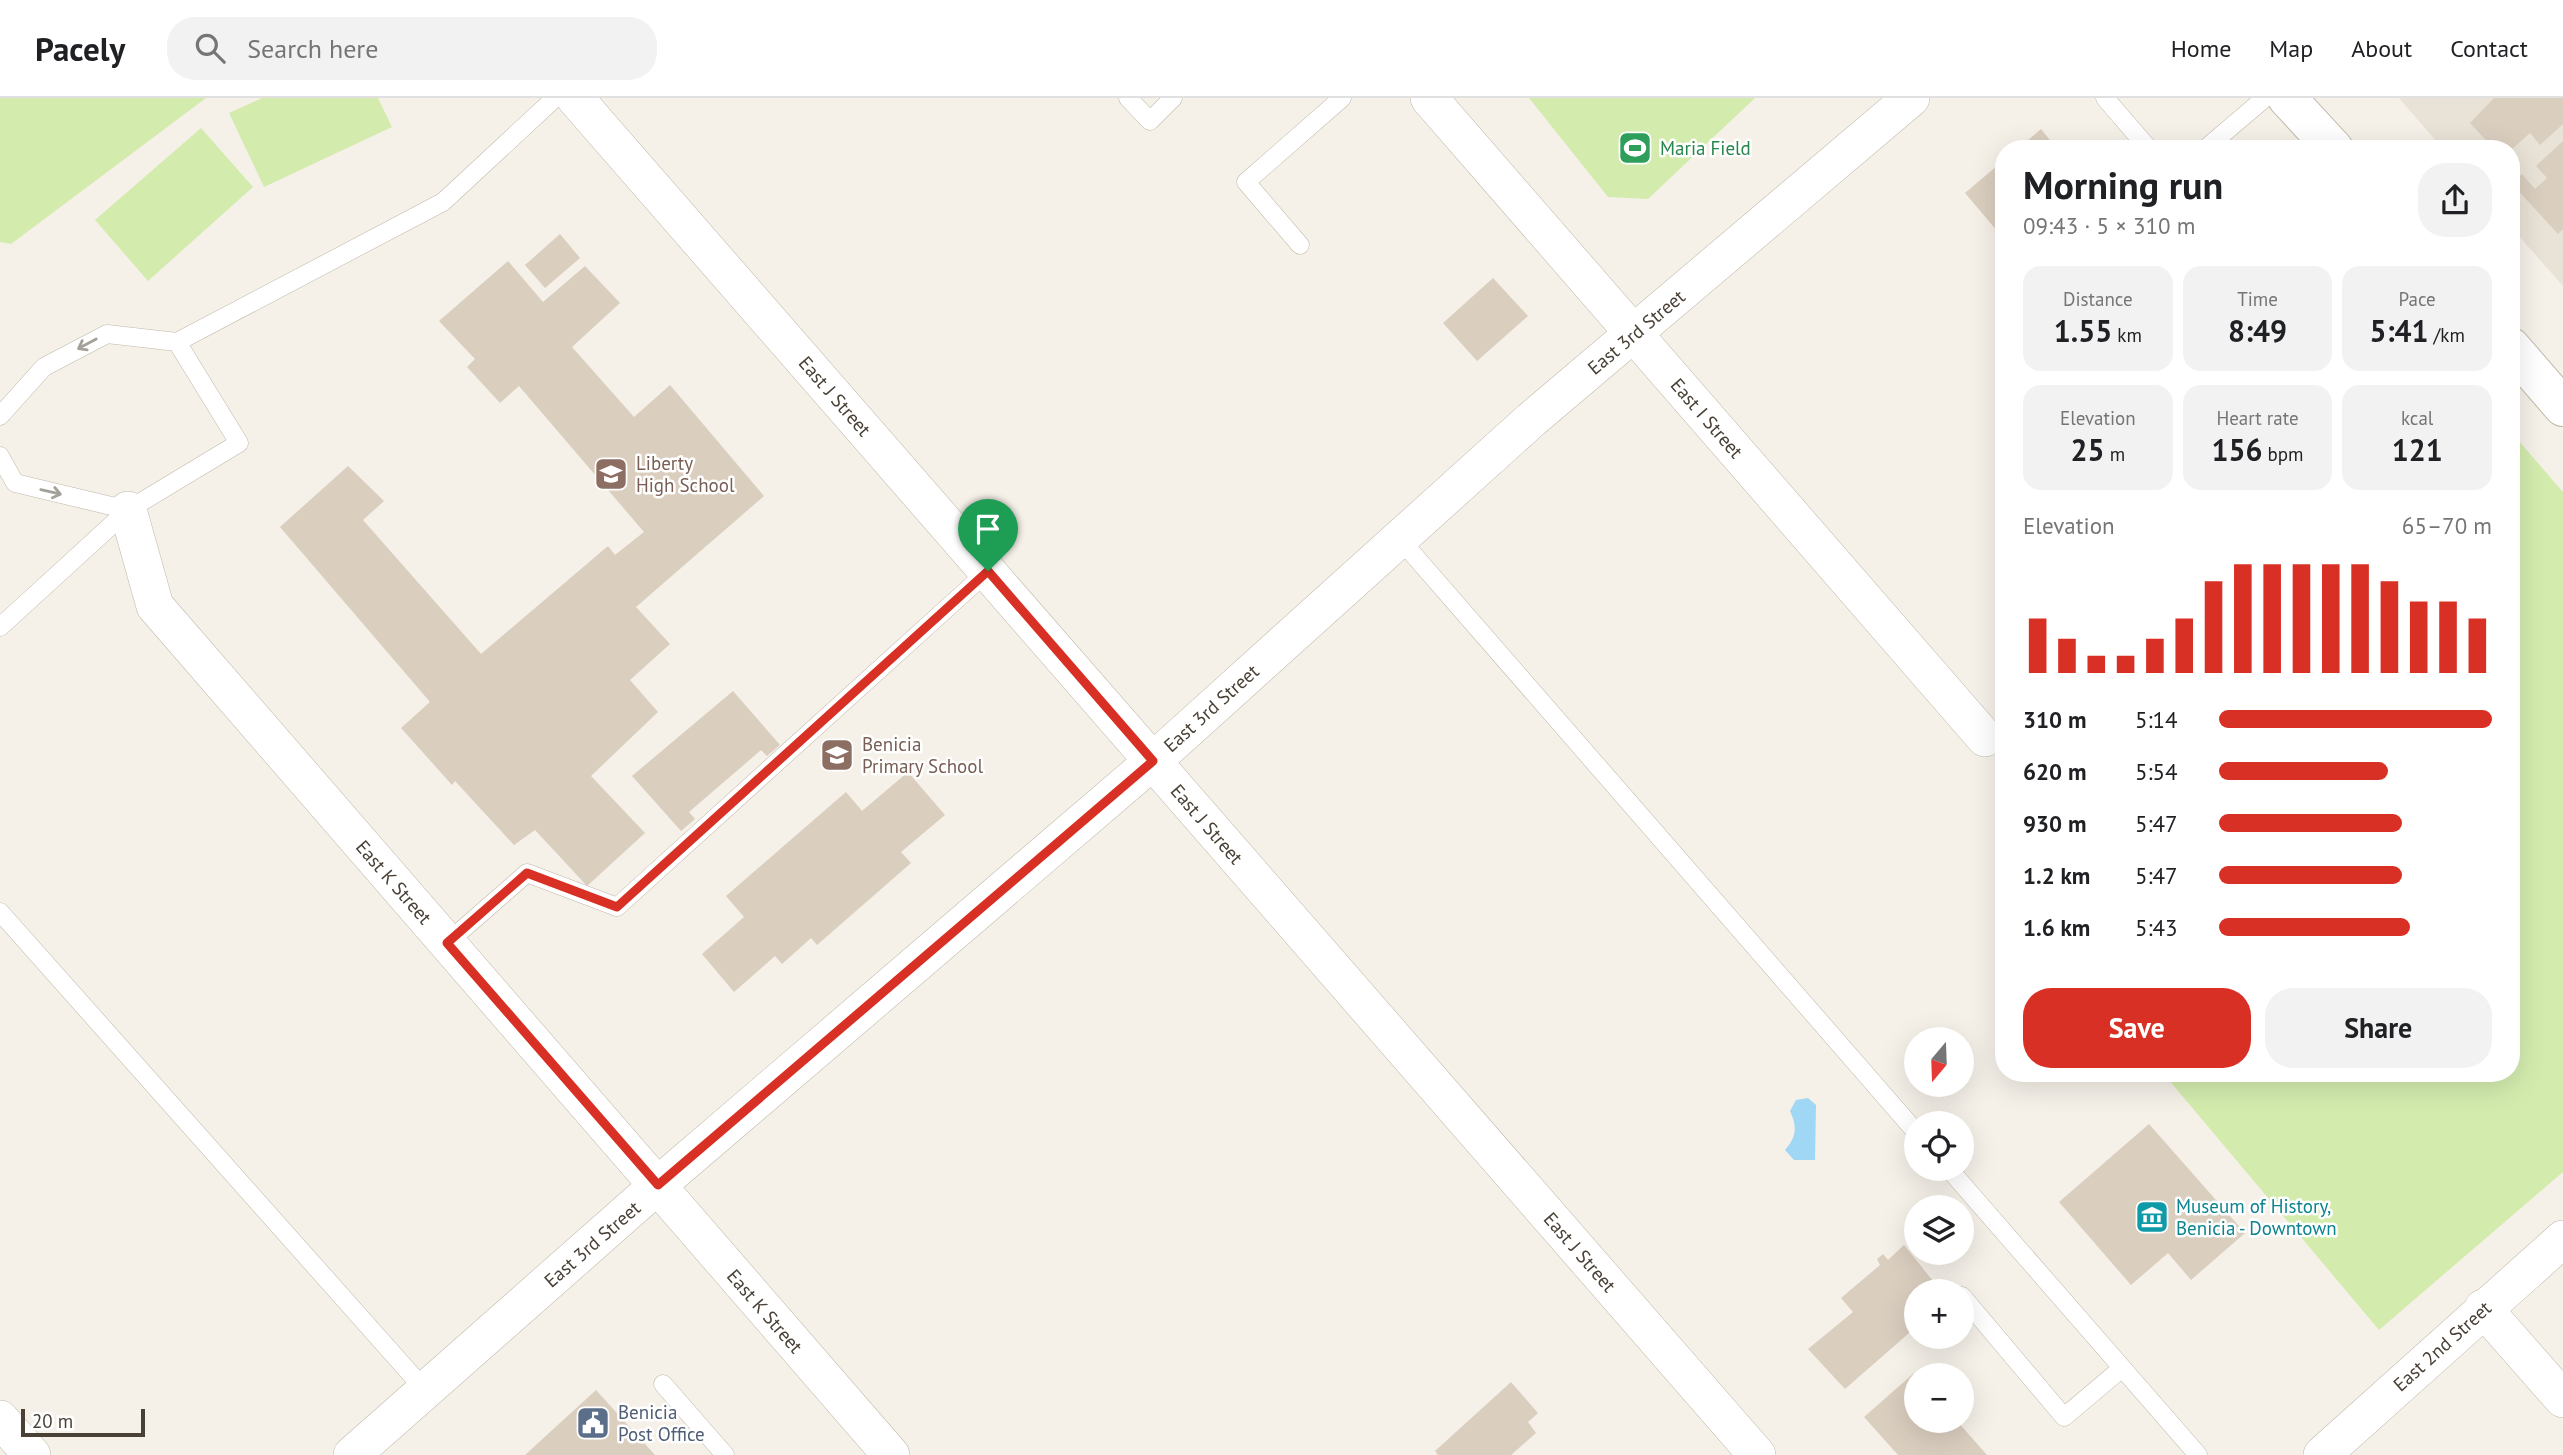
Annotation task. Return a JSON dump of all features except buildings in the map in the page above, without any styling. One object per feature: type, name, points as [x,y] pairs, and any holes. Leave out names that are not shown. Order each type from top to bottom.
[{"type":"street","name":"East J Street","points":[[575,98],[1757,1455]]},
{"type":"street","name":"East I Street","points":[[1429,98],[1984,738]]},
{"type":"street","name":"East 3rd Street","points":[[352,1455],[658,1185],[1153,761],[1399,538],[1911,98]]},
{"type":"street","points":[[2287,98],[2326,140]]},
{"type":"street","points":[[2520,357],[2563,407]]},
{"type":"street","name":"East K Street","points":[[128,510],[155,606],[658,1185],[695,1233],[891,1455]]},
{"type":"street","name":"East 2nd Street","points":[[2322,1455],[2563,1239]]},
{"type":"street","points":[[2483,1308],[2563,1399]]},
{"type":"street","points":[[0,1419],[32,1455]]},
{"type":"lane","points":[[0,416],[44,368],[107,334],[177,342],[443,202],[555,98]]},
{"type":"lane","points":[[1128,98],[1150,121],[1173,98]]},
{"type":"lane","points":[[1300,245],[1246,182],[1342,98]]},
{"type":"lane","points":[[2105,98],[2141,140]]},
{"type":"lane","points":[[2216,140],[2265,98]]},
{"type":"lane","points":[[0,627],[128,510],[239,443],[177,342]]},
{"type":"lane","points":[[0,456],[16,484],[128,510]]},
{"type":"lane","points":[[1399,538],[1904,1118]]},
{"type":"lane","points":[[447,943],[527,873],[617,907],[988,571]]},
{"type":"lane","points":[[0,912],[425,1390]]},
{"type":"lane","points":[[1959,1181],[2197,1455]]},
{"type":"lane","points":[[1974,1310],[2064,1417],[2122,1368]]},
{"type":"lane","points":[[663,1384],[725,1455]]},
{"type":"shaded area","points":[[2399,98],[2563,98],[2563,286],[2520,237],[2520,140],[2435,140]]},
{"type":"green space","points":[[0,98],[206,98],[11,244],[0,242]]},
{"type":"green space","points":[[262,98],[378,98],[392,127],[264,187],[229,113]]},
{"type":"green space","name":"Maria Field","points":[[1529,98],[1755,98],[1648,199],[1608,197]]},
{"type":"green space","points":[[201,128],[253,187],[148,281],[95,220]]},
{"type":"green space","points":[[2520,442],[2563,492],[2563,1172],[2379,1330],[2171,1082],[2520,1082]]},
{"type":"water","points":[[1808,1098],[1816,1105],[1815,1160],[1794,1160],[1785,1150],[1795,1131],[1790,1111],[1796,1100]]},
{"type":"place","name":"Maria Field","points":[[1635,148]]},
{"type":"place","name":"Liberty High School","points":[[611,474]]},
{"type":"place","name":"Benicia Primary School","points":[[837,755]]},
{"type":"place","name":"Museum of History, Benicia - Downtown","points":[[2152,1217]]},
{"type":"place","name":"Benicia Post Office","points":[[593,1423]]},
{"type":"route","points":[[988,571],[1153,761],[658,1185],[447,943],[527,873],[617,907],[988,571]]}]
